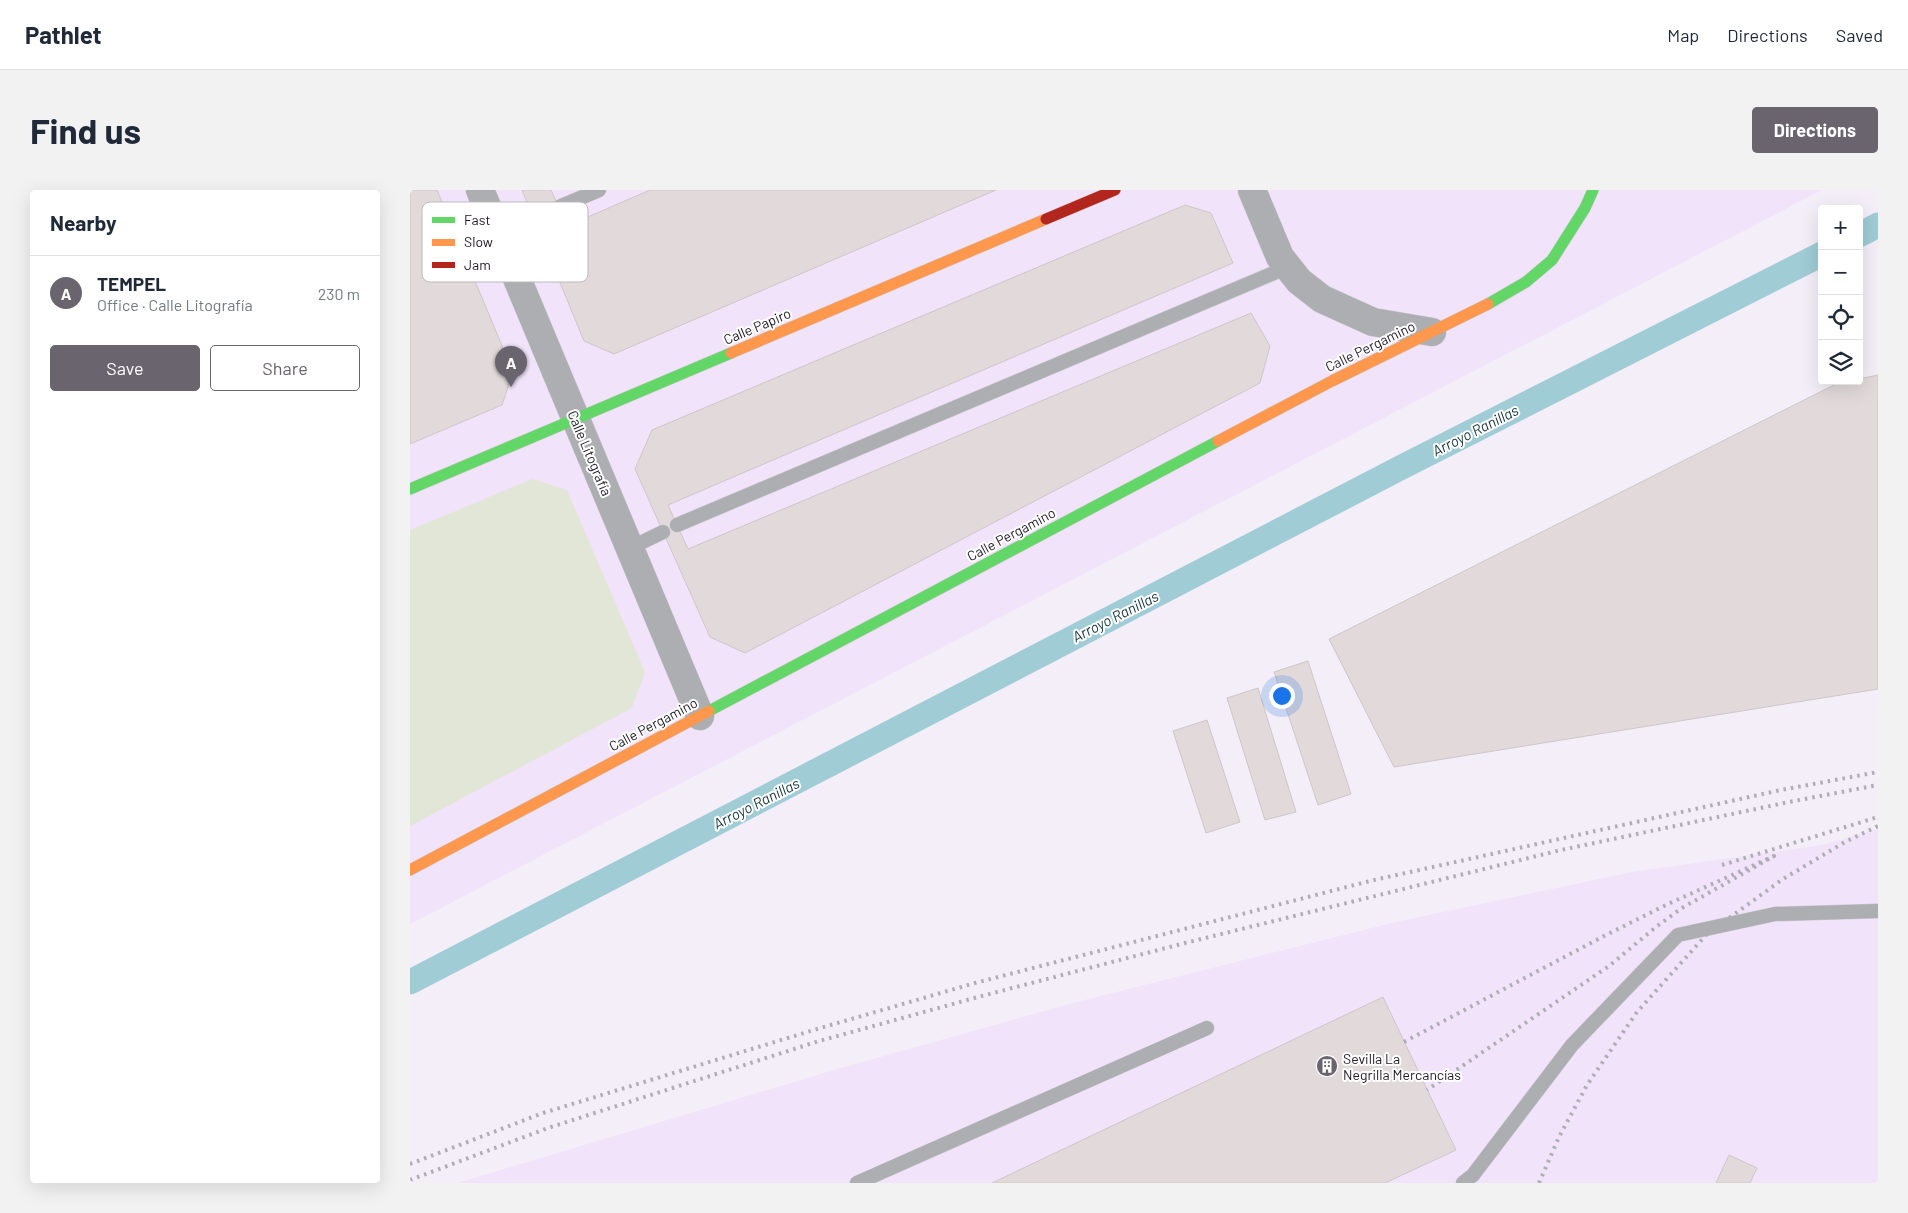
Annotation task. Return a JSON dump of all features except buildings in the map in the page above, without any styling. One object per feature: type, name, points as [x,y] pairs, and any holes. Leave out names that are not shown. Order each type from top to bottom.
[{"type":"street","name":"Calle Litografía","points":[[480,190],[485,202]]},
{"type":"street","name":"Calle Papiro","points":[[410,489],[1115,190]]},
{"type":"street","points":[[1252,190],[1280,257],[1299,281],[1322,299],[1372,322],[1432,332]]},
{"type":"street","name":"Calle Pergamino","points":[[410,870],[1332,381],[1432,332],[1526,282],[1552,260],[1585,208],[1593,190]]},
{"type":"street","name":"Calle Litografía","points":[[519,282],[700,716]]},
{"type":"lane","points":[[570,202],[599,190]]},
{"type":"lane","points":[[678,525],[1288,267]]},
{"type":"lane","points":[[630,548],[663,532]]},
{"type":"lane","points":[[1463,1183],[1474,1175],[1572,1045],[1678,935],[1774,914],[1878,911]]},
{"type":"lane","points":[[856,1183],[1207,1028]]},
{"type":"shaded area","points":[[410,190],[1822,190],[410,924]]},
{"type":"shaded area","points":[[532,479],[567,490],[645,672],[632,708],[410,826],[410,530]]},
{"type":"shaded area","points":[[1878,829],[1878,1183],[458,1183],[834,1070],[1077,1002],[1396,922],[1632,872],[1822,845]]},
{"type":"waterway","name":"Arroyo Ranillas","points":[[1863,233],[1878,225]]},
{"type":"waterway","name":"Arroyo Ranillas","points":[[410,982],[1402,467],[1818,256]]},
{"type":"railway","points":[[410,1164],[543,1113],[975,983],[1374,880],[1781,790],[1878,772]]},
{"type":"railway","points":[[410,1180],[548,1128],[819,1041],[978,997],[1185,943],[1561,850],[1878,785]]},
{"type":"railway","points":[[1722,865],[1878,817]]},
{"type":"railway","points":[[1539,1183],[1559,1137],[1587,1085],[1637,1012],[1707,934],[1783,879],[1845,842],[1878,826]]},
{"type":"railway","points":[[1404,1042],[1604,936],[1668,904],[1774,856],[1682,908],[1609,966],[1427,1090]]},
{"type":"traffic: fast","points":[[1488,304],[1526,282],[1552,260],[1585,208],[1593,190]]},
{"type":"traffic: fast","points":[[410,489],[731,353]]},
{"type":"traffic: fast","points":[[709,711],[1218,441]]},
{"type":"traffic: slow","points":[[731,353],[1046,219]]},
{"type":"traffic: slow","points":[[1218,441],[1332,381],[1488,304]]},
{"type":"traffic: slow","points":[[410,870],[709,711]]},
{"type":"traffic: jam","points":[[1046,219],[1115,190]]},
{"type":"place","name":"TEMPEL","points":[[511,387]]},
{"type":"place","name":"Sevilla La Negrilla Mercancías","points":[[1327,1066]]}]
